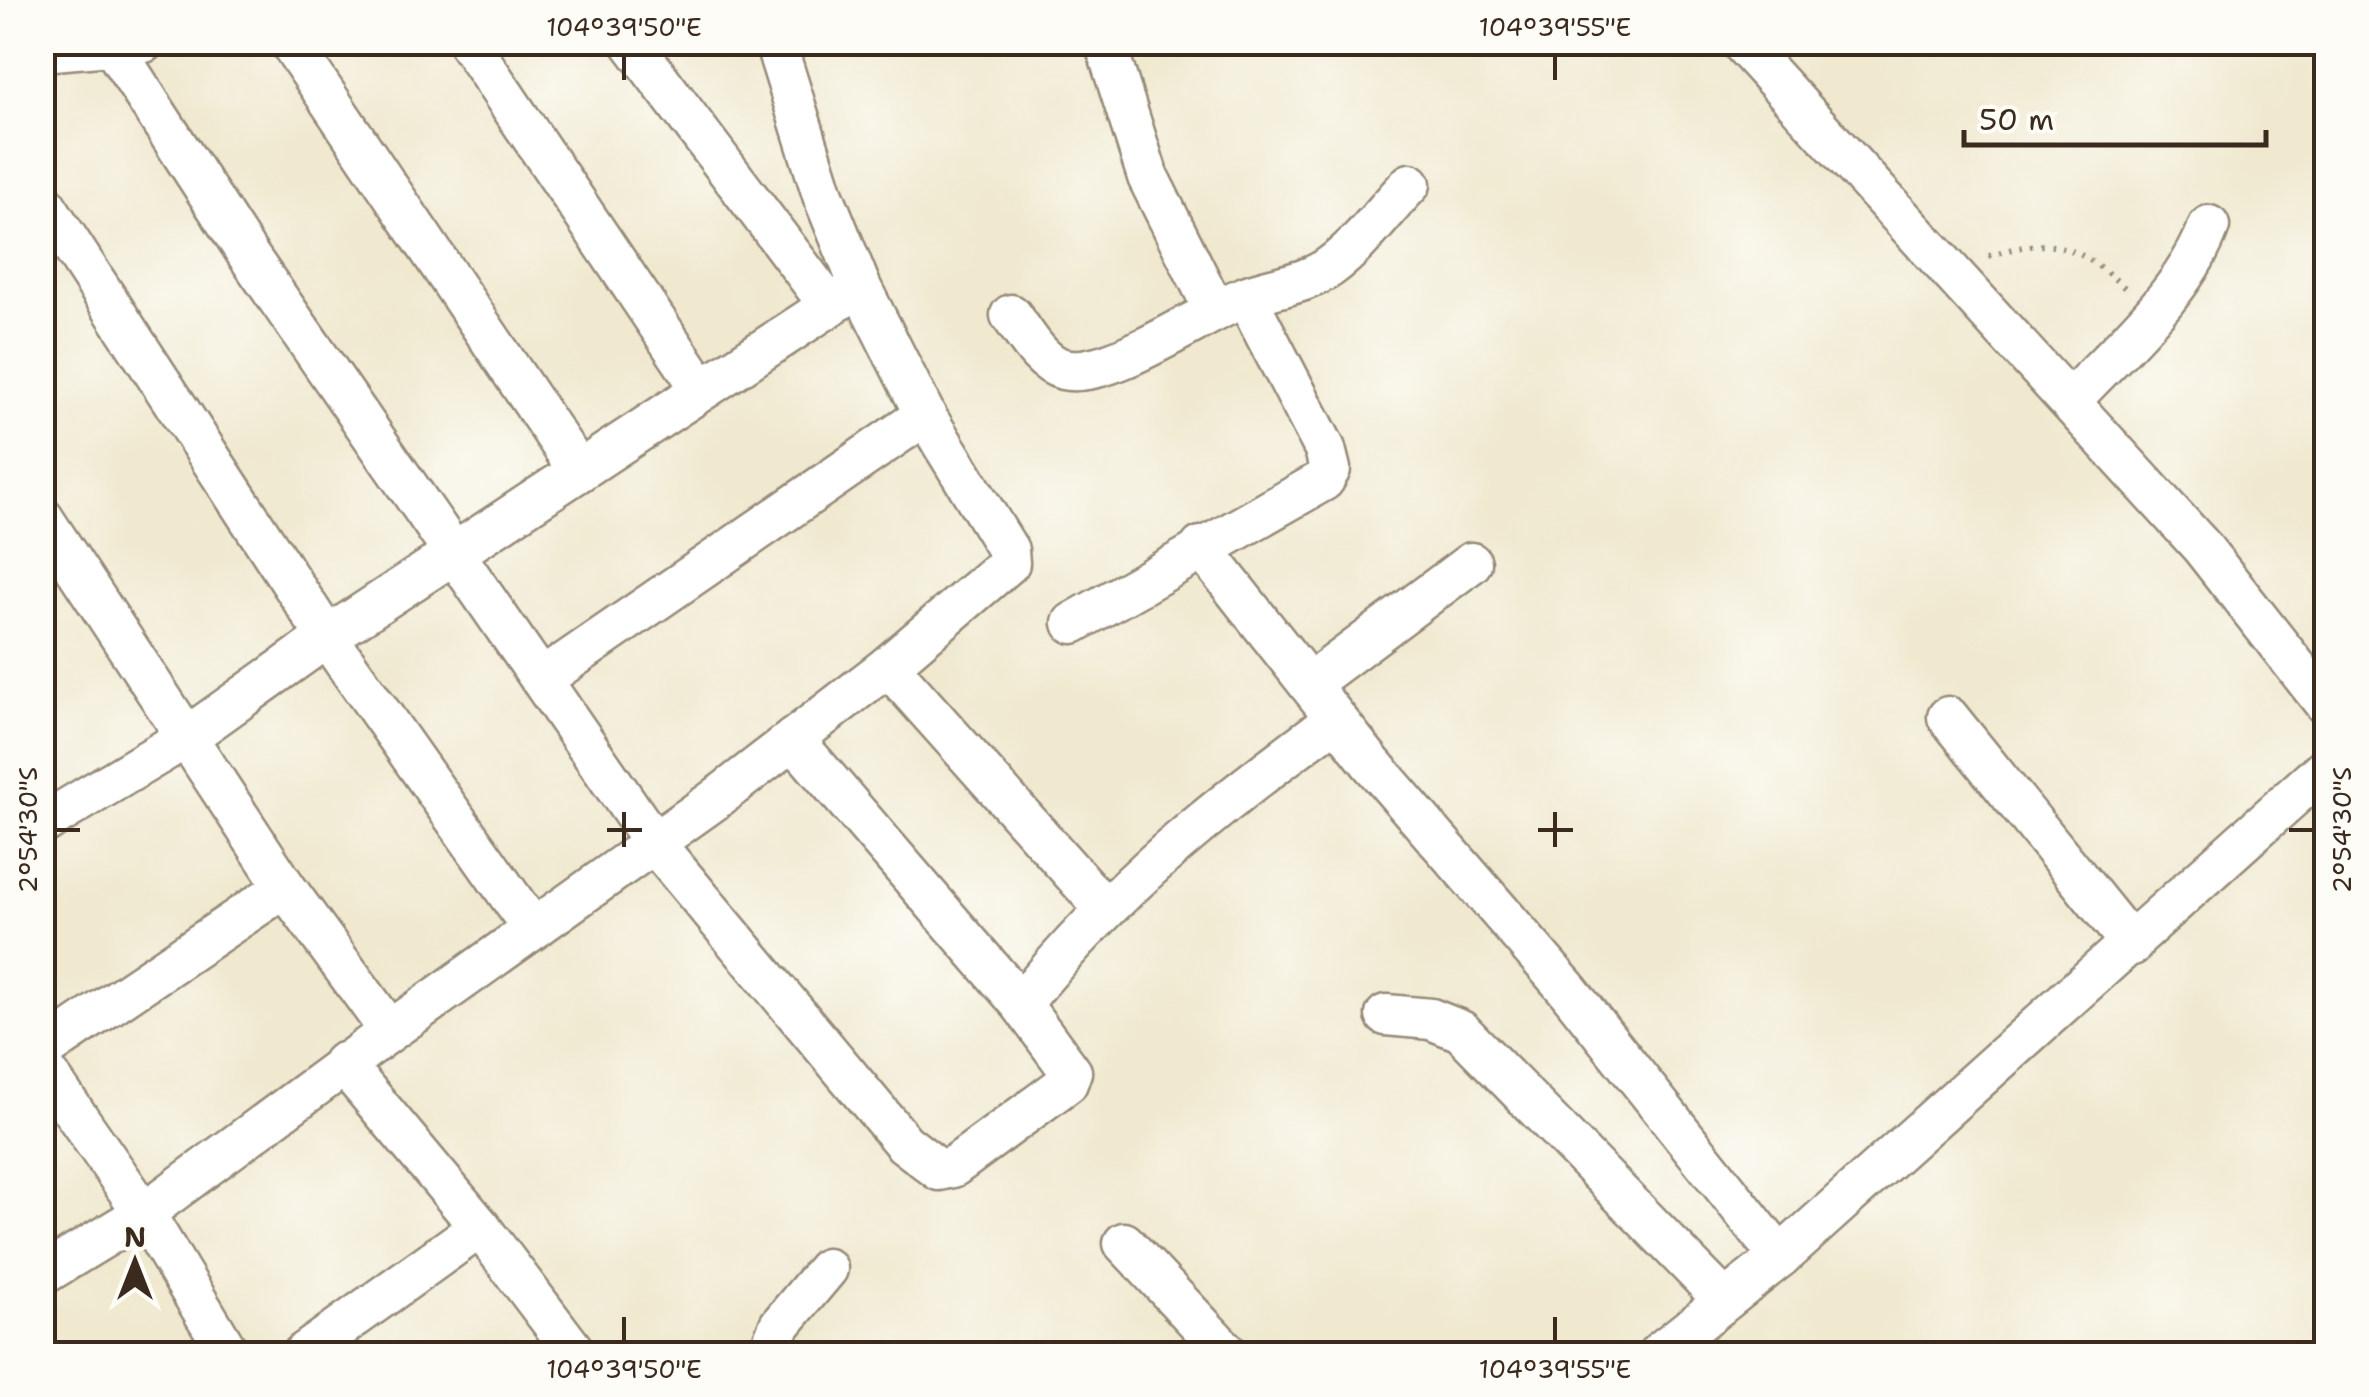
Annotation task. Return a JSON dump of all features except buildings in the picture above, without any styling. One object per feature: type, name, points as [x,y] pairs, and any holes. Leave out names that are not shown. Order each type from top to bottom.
[{"type":"street","points":[[290,42],[579,471]]},
{"type":"street","points":[[468,42],[701,388]]},
{"type":"street","points":[[42,1275],[144,1213],[343,1063],[614,877],[888,666],[1009,563],[1008,550],[845,296],[631,42]]},
{"type":"street","points":[[774,42],[823,195],[845,296]]},
{"type":"street","points":[[1073,623],[1324,480],[1330,469],[1325,449],[1148,177],[1104,42]]},
{"type":"street","points":[[1742,42],[2201,546],[2326,706]]},
{"type":"street","points":[[42,51],[121,44],[248,255],[654,843],[904,1143],[938,1170],[953,1167],[1067,1083],[1071,1072],[1021,1004],[793,739]]},
{"type":"street","points":[[1011,315],[1045,359],[1061,369],[1083,369],[1109,362],[1230,304],[1295,284],[1332,266],[1410,184]]},
{"type":"street","points":[[42,200],[327,637],[533,929]]},
{"type":"street","points":[[2071,400],[2151,313],[2202,248],[2210,226]]},
{"type":"street","points":[[42,824],[187,737],[327,637],[845,296]]},
{"type":"street","points":[[542,679],[924,415]]},
{"type":"street","points":[[42,517],[285,887],[390,1031]]},
{"type":"street","points":[[1201,547],[1336,719],[1567,989],[1780,1257]]},
{"type":"street","points":[[1308,684],[1472,563]]},
{"type":"street","points":[[888,666],[1105,909]]},
{"type":"street","points":[[1948,717],[2132,945]]},
{"type":"street","points":[[1021,1004],[1073,939],[1201,819],[1336,719]]},
{"type":"street","points":[[1658,1354],[1780,1257],[2326,767]]},
{"type":"street","points":[[42,1052],[285,887]]},
{"type":"street","points":[[1386,1015],[1431,1019],[1461,1031],[1724,1300]]},
{"type":"street","points":[[343,1063],[480,1227],[563,1350]]},
{"type":"street","points":[[42,1066],[144,1213],[230,1354]]},
{"type":"street","points":[[303,1354],[480,1227]]},
{"type":"street","points":[[1124,1243],[1228,1354]]},
{"type":"street","points":[[768,1354],[780,1325],[827,1269]]},
{"type":"path","points":[[1960,277],[1990,255],[2014,247],[2052,245],[2089,255],[2151,313]]}]
